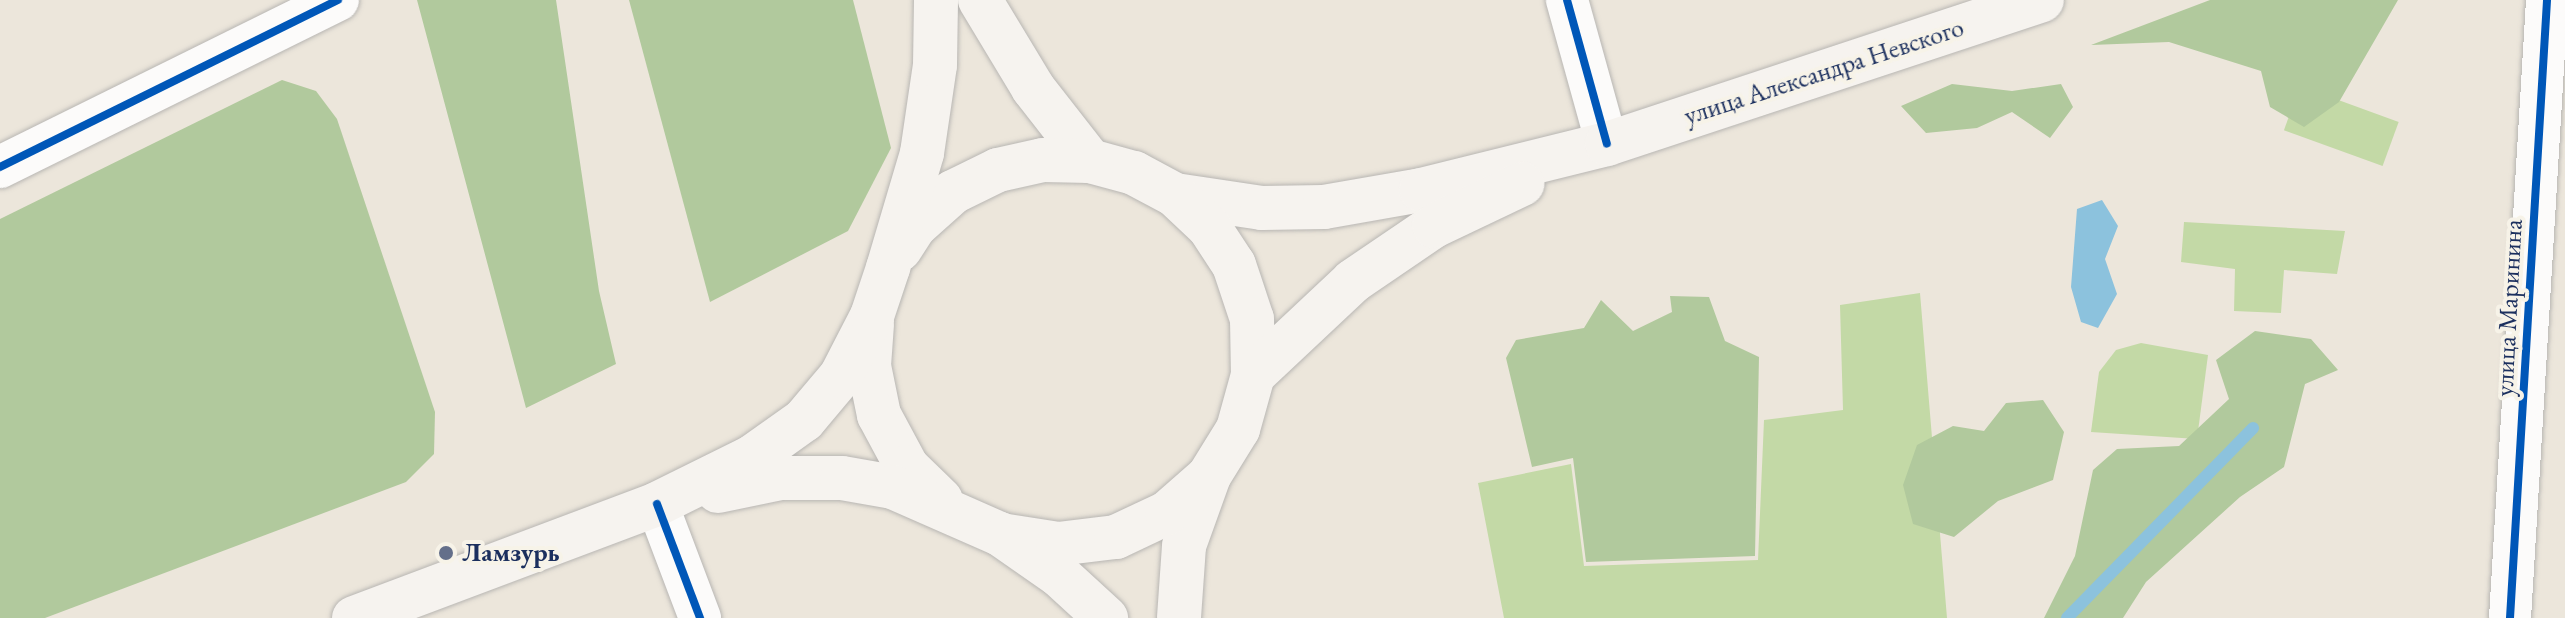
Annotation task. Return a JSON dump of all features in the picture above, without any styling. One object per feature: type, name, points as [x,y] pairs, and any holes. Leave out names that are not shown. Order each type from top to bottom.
[{"type":"main road","points":[[354,618],[657,504],[752,457],[804,420],[841,376],[872,316],[888,268],[922,153],[935,65],[936,0]]},
{"type":"main road","points":[[980,0],[1033,88],[1090,161]]},
{"type":"main road","name":"улица Александра Невского","points":[[1607,144],[2042,0]]},
{"type":"main road","points":[[1175,195],[1262,208],[1324,207],[1421,190],[1607,144]]},
{"type":"main road","points":[[1253,375],[1353,281],[1434,226],[1607,144]]},
{"type":"main road","points":[[888,268],[915,226],[953,192],[998,170],[1043,160],[1090,161],[1134,173],[1175,195],[1209,227],[1234,265],[1252,319],[1253,375],[1238,429],[1209,476],[1184,546],[1179,618]]},
{"type":"main road","points":[[872,316],[869,366],[879,415],[907,467],[948,508]]},
{"type":"main road","points":[[1000,534],[1058,544],[1116,537],[1167,513],[1209,476]]},
{"type":"main road","points":[[657,504],[780,478],[811,478],[893,487],[948,508],[1000,534],[1059,575],[1106,618]]},
{"type":"street","points":[[0,167],[338,0]]},
{"type":"street","points":[[1567,0],[1607,144]]},
{"type":"street","name":"улица Маринина","points":[[2510,618],[2547,0]]},
{"type":"street","points":[[657,504],[700,618]]},
{"type":"green space","points":[[417,0],[556,0],[599,291],[616,364],[526,408]]},
{"type":"green space","points":[[629,0],[853,0],[891,148],[848,231],[710,302]]},
{"type":"green space","points":[[2210,0],[2398,0],[2339,102],[2304,127],[2270,107],[2261,71],[2169,42],[2091,45]]},
{"type":"green space","points":[[282,80],[316,91],[337,119],[435,412],[434,454],[406,482],[45,618],[0,618],[0,219]]},
{"type":"green space","points":[[1952,84],[2012,91],[2061,84],[2073,107],[2050,138],[2012,112],[1977,128],[1926,133],[1901,106]]},
{"type":"green space","points":[[2300,86],[2399,122],[2383,166],[2284,130]]},
{"type":"green space","points":[[2184,222],[2345,231],[2337,274],[2284,270],[2281,313],[2234,311],[2235,269],[2181,262]]},
{"type":"green space","points":[[1920,293],[1947,618],[1504,618],[1478,483],[1571,464],[1584,566],[1758,560],[1764,420],[1843,410],[1840,305]]},
{"type":"green space","points":[[1670,296],[1709,297],[1725,341],[1759,357],[1755,556],[1586,562],[1573,458],[1532,467],[1506,358],[1516,340],[1584,328],[1601,300],[1633,331],[1672,312]]},
{"type":"green space","points":[[2255,331],[2311,339],[2338,370],[2305,384],[2284,467],[2240,497],[2146,582],[2123,618],[2044,618],[2075,556],[2093,470],[2117,449],[2179,446],[2229,399],[2216,360]]},
{"type":"green space","points":[[2141,343],[2208,355],[2197,439],[2091,432],[2099,372],[2116,350]]},
{"type":"green space","points":[[2043,400],[2064,432],[2053,480],[1998,501],[1954,537],[1913,524],[1903,485],[1917,445],[1953,426],[1984,431],[2006,403]]},
{"type":"water","points":[[2102,200],[2118,226],[2105,259],[2117,294],[2098,328],[2081,322],[2071,287],[2077,209]]},
{"type":"waterway","points":[[2067,618],[2253,428]]},
{"type":"cycle path","points":[[0,167],[338,0]]},
{"type":"cycle path","points":[[1567,0],[1607,144]]},
{"type":"cycle path","points":[[2510,618],[2547,0]]},
{"type":"cycle path","points":[[657,504],[700,618]]},
{"type":"place","name":"Ламзурь","points":[[446,553]]}]
